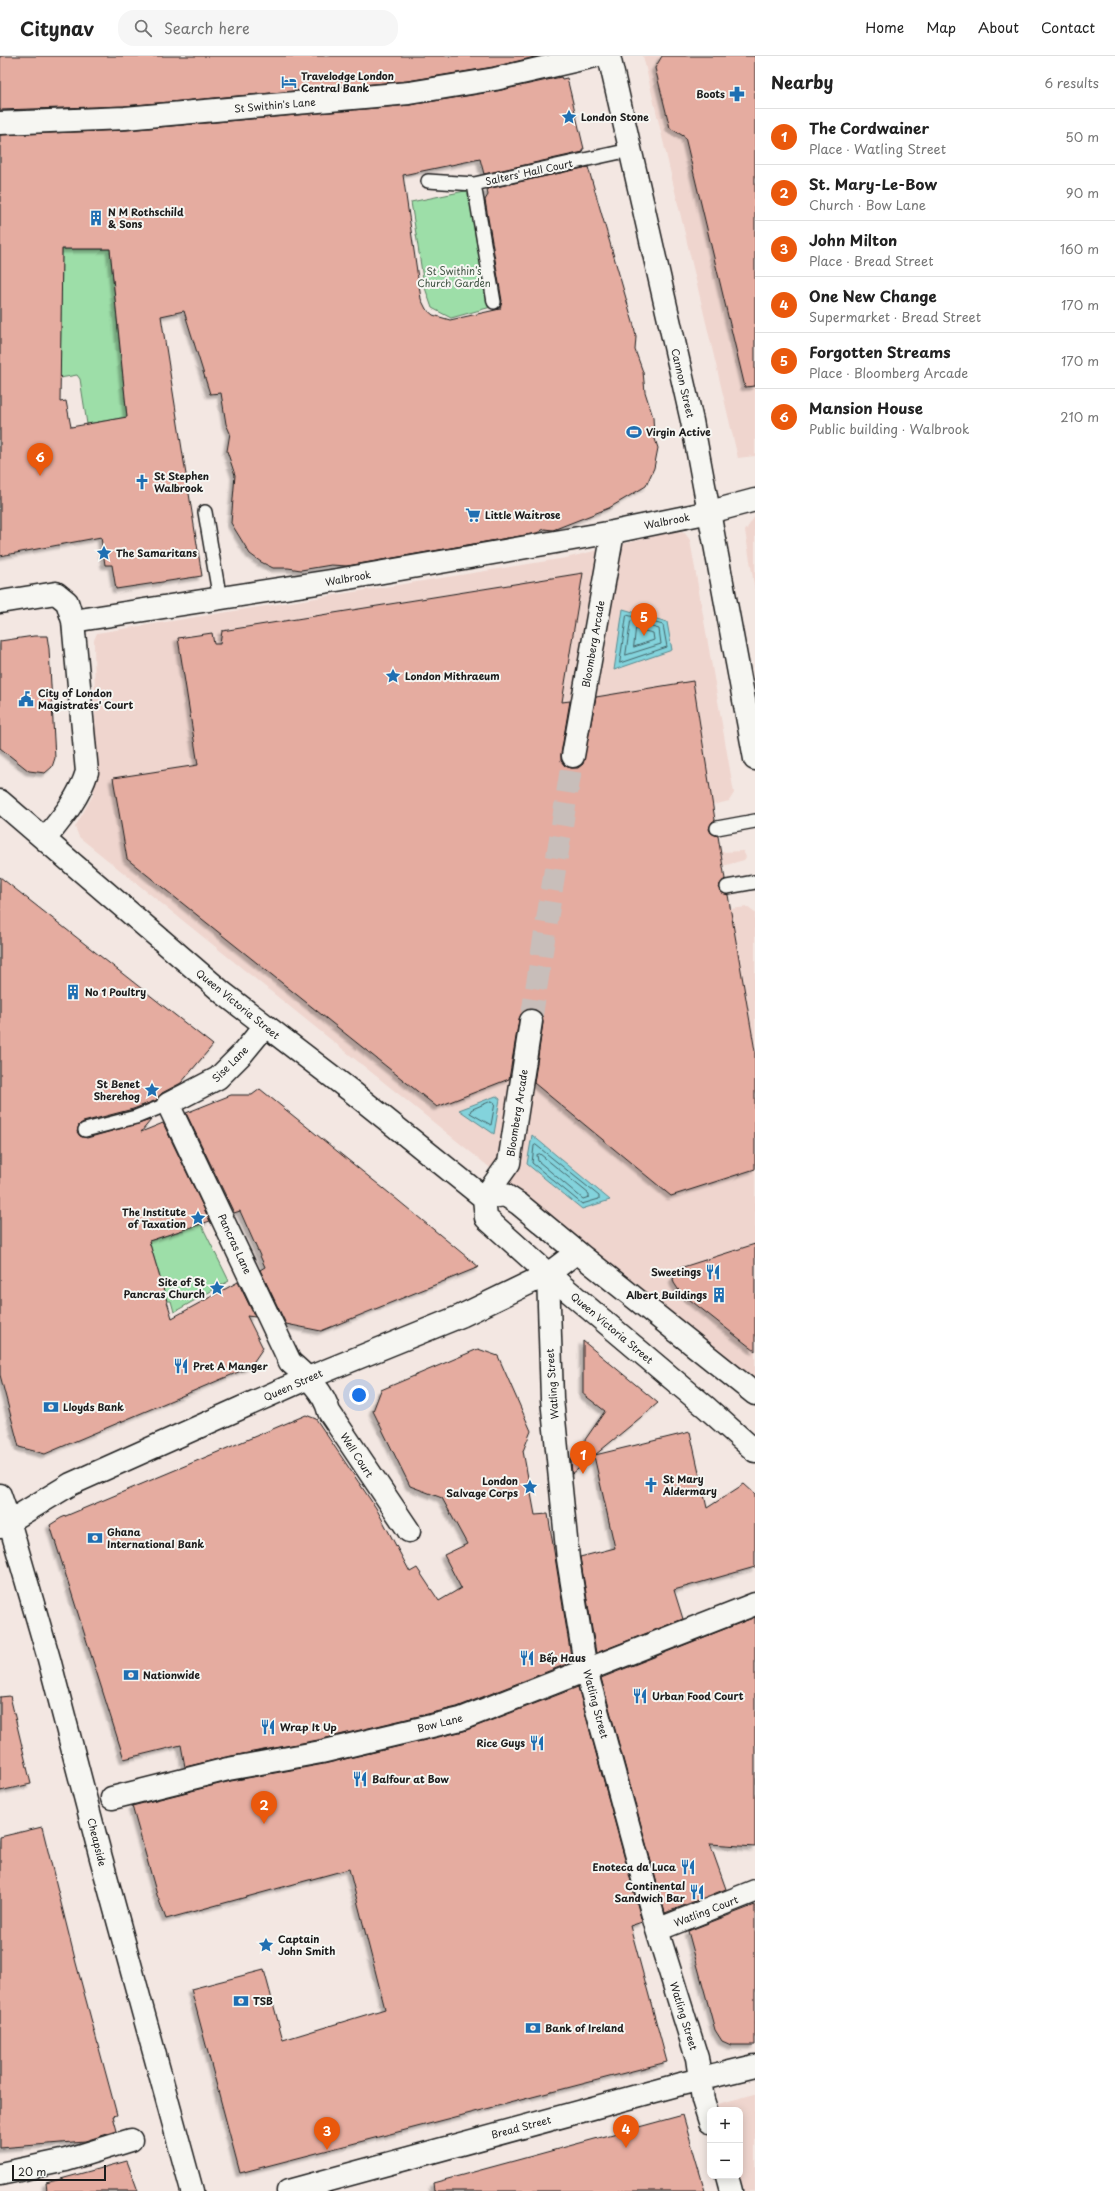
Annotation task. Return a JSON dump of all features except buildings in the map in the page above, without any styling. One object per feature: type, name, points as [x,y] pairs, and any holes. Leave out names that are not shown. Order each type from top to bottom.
[{"type":"street","name":"St Swithin's Lane","points":[[0,123],[125,118],[409,93],[495,79],[595,56]]},
{"type":"street","name":"Cannon Street","points":[[609,56],[692,421],[755,759]]},
{"type":"street","name":"Walbrook","points":[[73,621],[220,600],[613,532],[710,512],[755,500]]},
{"type":"street","name":"Bloomberg Arcade","points":[[573,756],[613,532]]},
{"type":"street","points":[[0,602],[56,593],[67,602],[73,621],[87,772],[83,785],[73,802],[45,839]]},
{"type":"street","name":"Queen Victoria Street","points":[[0,801],[193,968],[265,1026],[351,1091],[484,1198],[486,1218],[548,1274],[708,1408],[755,1451]]},
{"type":"street","name":"Bloomberg Arcade","points":[[484,1198],[509,1163],[531,1021]]},
{"type":"street","name":"Sise Lane","points":[[168,1104],[218,1078],[242,1054],[265,1026]]},
{"type":"street","name":"Pancras Lane","points":[[168,1104],[290,1362],[308,1378]]},
{"type":"street","points":[[484,1198],[505,1195],[519,1204],[755,1394]]},
{"type":"street","name":"Queen Street","points":[[5,1524],[71,1484],[308,1378],[446,1322],[548,1274],[577,1252]]},
{"type":"street","name":"Watling Street","points":[[548,1274],[549,1353],[555,1430],[568,1559],[586,1670],[657,1930],[697,2058],[707,2109]]},
{"type":"street","name":"Well Court","points":[[308,1378],[326,1401],[329,1412],[409,1531]]},
{"type":"street","name":"Cheapside","points":[[0,1495],[5,1524],[49,1659],[100,1858],[192,2191]]},
{"type":"street","name":"Bow Lane","points":[[112,1798],[228,1769],[320,1752],[461,1719],[755,1604]]},
{"type":"street","name":"Watling Court","points":[[657,1930],[755,1891]]},
{"type":"street","name":"Bread Street","points":[[288,2191],[700,2079],[755,2066]]},
{"type":"street","points":[[0,2174],[66,2160],[131,2140]]},
{"type":"street","points":[[727,2179],[731,2191]]},
{"type":"lane","name":"Salters' Hall Court","points":[[428,181],[474,184],[630,150]]},
{"type":"lane","points":[[474,184],[494,302]]},
{"type":"lane","points":[[204,512],[220,600]]},
{"type":"lane","points":[[717,828],[755,821]]},
{"type":"lane","points":[[727,887],[755,882]]},
{"type":"lane","points":[[85,1130],[136,1117],[168,1104]]},
{"type":"shaded area","points":[[643,56],[755,56],[755,456],[738,458]]},
{"type":"shaded area","points":[[755,516],[755,590],[745,531]]},
{"type":"shaded area","points":[[675,531],[684,532],[690,540],[734,793],[729,801],[713,805],[721,852],[743,851],[746,857],[744,860],[723,866],[730,909],[747,907],[755,913],[755,1381],[79,837],[75,827],[93,795],[96,778],[94,640],[97,633],[566,558]]},
{"type":"shaded area","points":[[755,2094],[755,2191],[744,2191],[740,2179],[743,2179],[743,2107],[715,2107],[714,2105]]},
{"type":"green space","name":"St Swithin's Church Garden","points":[[470,190],[491,307],[451,318],[432,308],[424,285],[411,202]]},
{"type":"green space","points":[[62,249],[110,249],[127,417],[87,424],[80,379],[77,375],[60,378]]},
{"type":"green space","points":[[201,1224],[229,1281],[174,1312],[171,1301],[167,1301],[149,1241]]},
{"type":"water","points":[[623,609],[667,622],[672,650],[614,670]]},
{"type":"water","points":[[496,1096],[500,1099],[494,1134],[459,1110]]},
{"type":"water","points":[[532,1135],[610,1200],[582,1209],[527,1164]]},
{"type":"tunnel","points":[[531,1021],[573,756]]},
{"type":"place","name":"Travelodge London Central Bank","points":[[289,82]]},
{"type":"place","name":"Boots","points":[[737,94]]},
{"type":"place","name":"London Stone","points":[[569,117]]},
{"type":"place","name":"N M Rothschild & Sons","points":[[96,218]]},
{"type":"place","name":"Virgin Active","points":[[634,432]]},
{"type":"place","name":"Mansion House","points":[[40,476]]},
{"type":"place","name":"St Stephen Walbrook","points":[[142,482]]},
{"type":"place","name":"Little Waitrose","points":[[473,515]]},
{"type":"place","name":"The Samaritans","points":[[104,553]]},
{"type":"place","name":"Forgotten Streams","points":[[644,636]]},
{"type":"place","name":"London Mithraeum","points":[[393,676]]},
{"type":"place","name":"City of London Magistrates' Court","points":[[26,699]]},
{"type":"place","name":"No 1 Poultry","points":[[73,992]]},
{"type":"place","name":"St Benet Sherehog","points":[[152,1090]]},
{"type":"place","name":"The Institute of Taxation","points":[[198,1218]]},
{"type":"place","name":"Sweetings","points":[[713,1272]]},
{"type":"place","name":"Site of St Pancras Church","points":[[217,1288]]},
{"type":"place","name":"Albert Buildings","points":[[719,1295]]},
{"type":"place","name":"Pret A Manger","points":[[181,1366]]},
{"type":"place","name":"Lloyds Bank","points":[[51,1407]]},
{"type":"place","name":"The Cordwainer","points":[[583,1474]]},
{"type":"place","name":"St Mary Aldermary","points":[[651,1485]]},
{"type":"place","name":"London Salvage Corps","points":[[530,1487]]},
{"type":"place","name":"Ghana International Bank","points":[[95,1538]]},
{"type":"place","name":"Bếp Haus","points":[[527,1658]]},
{"type":"place","name":"Nationwide","points":[[131,1675]]},
{"type":"place","name":"Urban Food Court","points":[[640,1696]]},
{"type":"place","name":"Wrap It Up","points":[[268,1727]]},
{"type":"place","name":"Rice Guys","points":[[537,1743]]},
{"type":"place","name":"Balfour at Bow","points":[[360,1779]]},
{"type":"place","name":"St. Mary-Le-Bow","points":[[264,1824]]},
{"type":"place","name":"Enoteca da Luca","points":[[688,1867]]},
{"type":"place","name":"Continental Sandwich Bar","points":[[697,1892]]},
{"type":"place","name":"Captain John Smith","points":[[266,1945]]},
{"type":"place","name":"TSB","points":[[241,2001]]},
{"type":"place","name":"Bank of Ireland","points":[[533,2028]]},
{"type":"place","name":"One New Change","points":[[626,2148]]},
{"type":"place","name":"John Milton","points":[[327,2150]]}]
